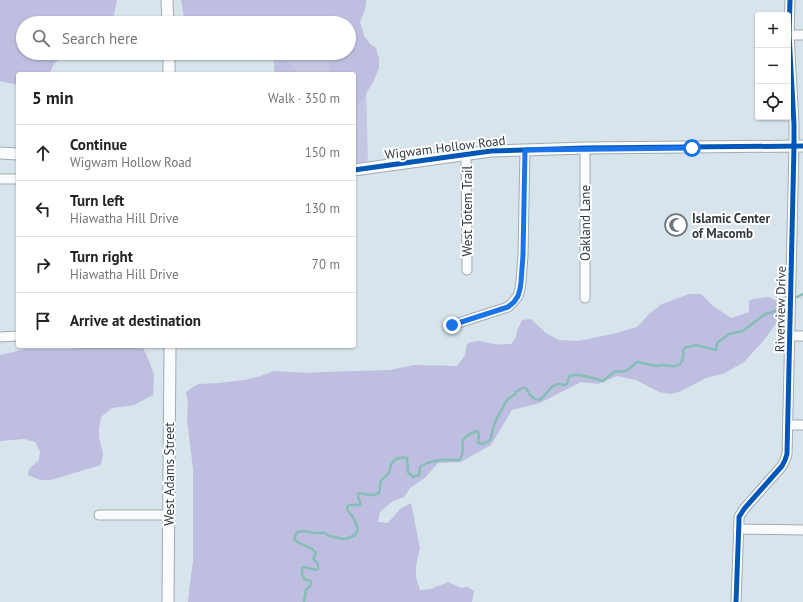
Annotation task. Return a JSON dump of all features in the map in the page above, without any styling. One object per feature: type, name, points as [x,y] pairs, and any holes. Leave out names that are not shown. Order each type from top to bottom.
[{"type":"street","points":[[167,0],[168,16]]},
{"type":"street","name":"Riverview Drive","points":[[790,0],[790,12]]},
{"type":"street","points":[[791,35],[803,35]]},
{"type":"street","name":"Riverview Drive","points":[[736,602],[738,529],[741,513],[785,460],[787,454],[799,146],[794,116],[790,48]]},
{"type":"street","points":[[169,60],[169,72]]},
{"type":"street","name":"Wigwam Hollow Road","points":[[356,170],[466,153],[491,151],[585,148],[799,146]]},
{"type":"street","name":"Oakland Lane","points":[[585,148],[585,298]]},
{"type":"street","points":[[452,325],[508,307],[518,296],[521,282],[523,255],[525,150]]},
{"type":"street","points":[[0,153],[16,154]]},
{"type":"street","name":"West Totem Trail","points":[[466,153],[467,270]]},
{"type":"street","points":[[0,179],[16,179]]},
{"type":"street","points":[[0,337],[16,336]]},
{"type":"street","points":[[791,336],[803,336]]},
{"type":"street","name":"West Adams Street","points":[[168,602],[170,348]]},
{"type":"street","points":[[788,425],[803,425]]},
{"type":"street","points":[[99,515],[169,515]]},
{"type":"street","points":[[738,529],[803,530]]},
{"type":"shaded area","points":[[0,0],[117,0],[114,16],[16,16],[16,60],[58,60],[52,67],[51,72],[16,72],[16,85],[0,81]]},
{"type":"shaded area","points":[[181,0],[366,0],[365,10],[360,22],[364,36],[370,44],[376,48],[379,59],[379,68],[373,82],[361,102],[356,106],[356,72],[328,72],[330,65],[329,60],[356,60],[356,16],[184,16]]},
{"type":"shaded area","points":[[365,42],[368,168],[356,170],[356,72],[274,72],[274,60],[356,60],[356,48]]},
{"type":"shaded area","points":[[285,60],[296,72],[276,72],[274,67],[278,63]]},
{"type":"shaded area","points":[[689,294],[701,294],[713,306],[731,318],[749,312],[749,301],[769,297],[779,302],[778,318],[775,325],[764,340],[744,362],[725,373],[706,378],[679,392],[671,394],[659,392],[636,380],[617,376],[598,384],[581,382],[540,403],[512,410],[491,445],[461,462],[438,463],[425,478],[410,488],[404,497],[393,501],[380,512],[378,522],[388,523],[400,509],[411,503],[420,548],[416,566],[416,577],[420,590],[431,589],[448,582],[461,588],[468,587],[474,591],[472,602],[188,602],[193,562],[193,469],[187,419],[188,404],[186,392],[193,387],[199,384],[245,380],[274,371],[307,373],[390,370],[414,365],[457,366],[465,355],[467,344],[471,342],[478,341],[497,344],[511,344],[516,337],[522,320],[531,319],[546,333],[559,340],[578,341],[613,334],[637,327],[649,314],[662,304]]},
{"type":"shaded area","points":[[143,348],[154,374],[153,395],[134,405],[112,408],[101,417],[99,437],[103,454],[101,465],[51,480],[40,480],[28,475],[29,469],[39,460],[40,451],[35,442],[24,439],[0,441],[0,355],[26,349]]},
{"type":"waterway","points":[[797,297],[803,294]]},
{"type":"waterway","points":[[307,589],[311,585],[311,581],[305,580],[302,574],[302,568],[318,569],[317,563],[313,559],[316,553],[311,548],[296,541],[294,539],[296,534],[302,531],[325,533],[329,536],[343,539],[355,535],[358,529],[353,517],[347,510],[348,506],[360,505],[358,494],[362,493],[372,495],[379,493],[381,481],[388,474],[392,463],[396,459],[407,458],[408,472],[413,477],[419,475],[420,467],[427,463],[439,460],[459,460],[462,455],[462,444],[465,438],[477,431],[479,435],[478,443],[483,444],[489,441],[494,425],[507,400],[523,388],[526,388],[534,399],[539,400],[553,386],[567,384],[569,377],[572,375],[585,376],[603,381],[614,372],[625,371],[637,362],[656,366],[678,365],[682,360],[683,350],[686,347],[697,345],[715,350],[717,343],[729,334],[743,331],[765,314],[773,312],[785,304]]},
{"type":"waterway","points":[[304,602],[306,590]]},
{"type":"cycle path","points":[[736,602],[739,517],[744,509],[782,466],[787,454],[794,146],[789,35],[790,0]]},
{"type":"cycle path","points":[[356,170],[491,151],[585,148],[803,146]]},
{"type":"place","name":"Islamic Center of Macomb","points":[[676,225]]},
{"type":"route","points":[[452,325],[508,307],[518,296],[521,282],[523,255],[525,150],[585,148],[692,148]]}]
